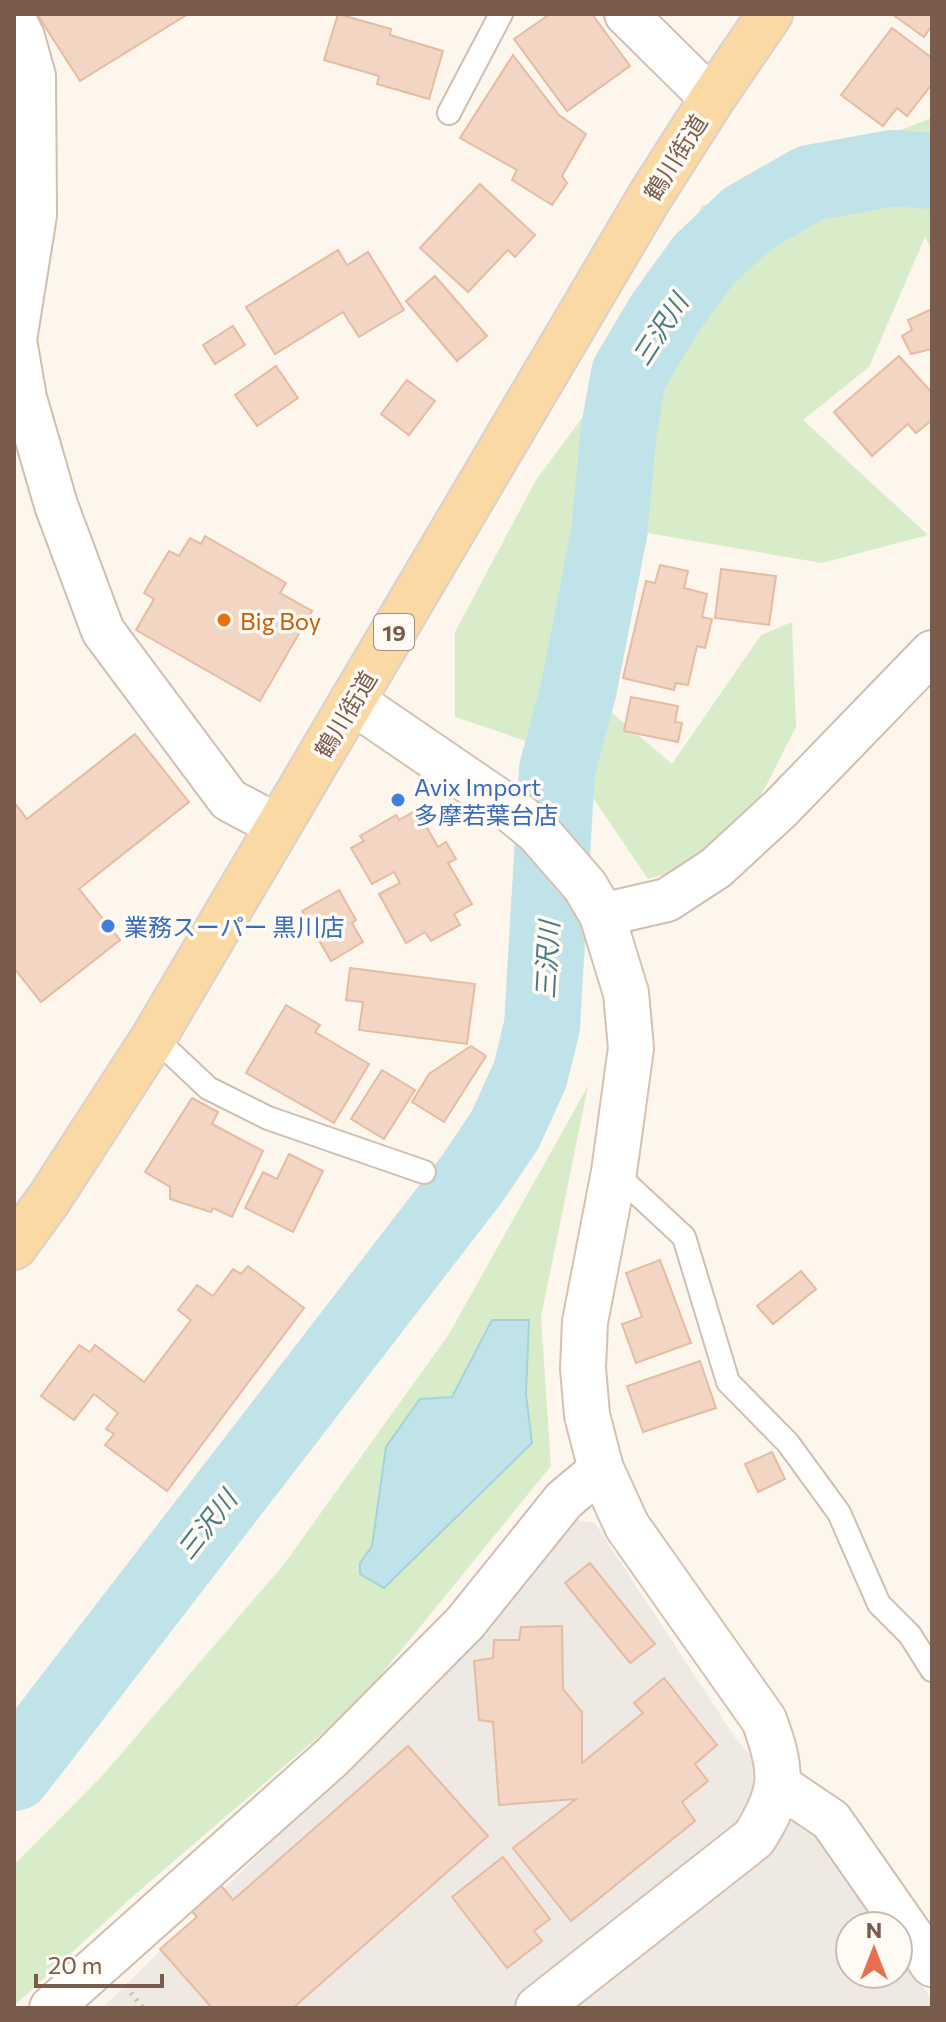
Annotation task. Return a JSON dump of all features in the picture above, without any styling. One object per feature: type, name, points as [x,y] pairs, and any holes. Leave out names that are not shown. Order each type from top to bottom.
[{"type":"main road","name":"鶴川街道","points":[[14,1247],[49,1199],[154,1037],[649,198],[770,14]]},
{"type":"street","points":[[626,14],[712,99]]},
{"type":"street","points":[[14,19],[23,37],[34,76],[35,215],[15,340],[25,398],[56,505],[103,631],[229,800],[278,826]]},
{"type":"street","points":[[598,908],[667,900],[716,868],[781,808],[932,652]]},
{"type":"street","points":[[352,701],[510,809],[538,832],[585,886],[598,908],[626,993],[631,1048],[614,1172],[585,1322],[583,1368],[587,1415],[601,1469],[627,1526],[764,1720],[774,1749],[779,1785],[768,1816],[754,1838],[538,2008]]},
{"type":"street","points":[[51,2008],[332,1757],[465,1623],[564,1500],[601,1469]]},
{"type":"street","points":[[779,1785],[831,1820],[932,1965]]},
{"type":"lane","points":[[449,113],[501,14]]},
{"type":"lane","points":[[154,1037],[208,1088],[268,1118],[424,1172]]},
{"type":"lane","points":[[614,1172],[684,1237],[728,1382],[788,1443],[839,1513],[879,1604],[910,1635],[932,1670]]},
{"type":"shaded area","points":[[571,1519],[595,1523],[736,1739],[823,1840],[871,1910],[834,1910],[834,1990],[914,1990],[914,1974],[932,2000],[932,2008],[102,2008],[403,1714]]},
{"type":"green space","points":[[932,118],[932,251],[925,237],[869,367],[803,420],[928,535],[822,563],[648,533],[609,710],[672,764],[761,635],[792,622],[796,727],[755,807],[719,860],[648,879],[583,783],[526,741],[455,717],[455,632],[536,480],[643,336],[702,206]]},
{"type":"green space","points":[[588,1086],[541,1317],[551,1466],[359,1702],[131,1898],[14,2006],[14,1865],[103,1775],[285,1563],[449,1334]]},
{"type":"water","points":[[492,1320],[529,1320],[526,1394],[532,1443],[384,1588],[360,1574],[360,1563],[372,1546],[386,1447],[420,1399],[452,1397]]},
{"type":"building","points":[[37,14],[188,14],[80,81]]},
{"type":"building","points":[[338,14],[391,29],[390,35],[443,51],[429,99],[377,84],[379,76],[324,60]]},
{"type":"building","points":[[550,14],[592,14],[630,66],[567,111],[514,39]]},
{"type":"building","points":[[892,14],[932,14],[932,25],[924,37]]},
{"type":"building","points":[[892,28],[932,58],[932,84],[907,116],[897,108],[883,126],[841,95]]},
{"type":"building","points":[[513,55],[559,115],[586,134],[562,176],[567,183],[552,205],[512,180],[517,170],[460,138]]},
{"type":"building","points":[[480,184],[535,235],[515,257],[508,250],[468,292],[420,248]]},
{"type":"building","points":[[338,250],[347,265],[368,252],[404,310],[359,337],[343,312],[275,354],[246,307]]},
{"type":"building","points":[[435,276],[487,336],[457,361],[406,301]]},
{"type":"building","points":[[932,309],[932,349],[911,354],[902,336],[912,330],[908,320]]},
{"type":"building","points":[[233,326],[245,345],[215,364],[203,345]]},
{"type":"building","points":[[899,356],[932,393],[932,420],[916,433],[908,424],[872,456],[834,412]]},
{"type":"building","points":[[276,366],[298,398],[257,426],[235,395]]},
{"type":"building","points":[[407,380],[435,401],[409,435],[381,414]]},
{"type":"building","name":"Big Boy","points":[[205,536],[286,583],[280,593],[312,611],[260,701],[136,630],[154,599],[144,593],[169,551],[179,556],[190,538],[201,544]]},
{"type":"building","points":[[660,565],[688,571],[684,588],[707,594],[702,617],[712,619],[705,648],[697,646],[688,685],[676,683],[674,690],[623,678],[646,581],[655,583]]},
{"type":"building","points":[[721,569],[776,576],[769,625],[715,618]]},
{"type":"building","points":[[631,697],[678,706],[675,722],[682,723],[678,742],[624,731]]},
{"type":"building","points":[[135,734],[189,802],[79,889],[120,940],[41,1002],[14,968],[14,802],[27,819]]},
{"type":"building","points":[[417,810],[438,847],[446,842],[456,859],[448,863],[472,904],[454,914],[460,925],[431,941],[425,932],[406,943],[379,894],[400,883],[394,872],[372,884],[351,848],[364,841],[360,836],[396,815],[399,820]]},
{"type":"building","points":[[339,890],[356,920],[352,923],[363,942],[331,961],[302,911]]},
{"type":"building","points":[[350,968],[475,984],[467,1044],[359,1030],[363,1002],[346,1000]]},
{"type":"building","points":[[286,1005],[320,1025],[315,1032],[369,1064],[334,1123],[246,1073]]},
{"type":"building","points":[[471,1046],[486,1056],[444,1122],[412,1102],[429,1074]]},
{"type":"building","points":[[382,1070],[415,1090],[384,1139],[351,1119]]},
{"type":"building","points":[[192,1098],[218,1112],[212,1124],[263,1151],[232,1217],[213,1208],[211,1212],[170,1199],[170,1187],[145,1172]]},
{"type":"building","points":[[289,1154],[323,1171],[293,1232],[245,1208],[263,1172],[277,1179]]},
{"type":"building","points":[[660,1260],[691,1343],[636,1363],[622,1324],[642,1317],[626,1273]]},
{"type":"building","points":[[248,1266],[304,1308],[167,1491],[105,1445],[114,1434],[106,1429],[118,1413],[94,1394],[74,1420],[41,1396],[79,1345],[90,1352],[95,1345],[144,1382],[191,1320],[178,1310],[197,1285],[213,1296],[233,1269],[241,1274]]},
{"type":"building","points":[[801,1271],[816,1289],[773,1324],[757,1306]]},
{"type":"building","points":[[700,1361],[716,1408],[643,1432],[627,1386]]},
{"type":"building","points":[[772,1452],[785,1479],[758,1492],[745,1464]]},
{"type":"building","points":[[590,1563],[655,1644],[630,1663],[565,1583]]},
{"type":"building","points":[[562,1626],[563,1689],[582,1712],[582,1763],[643,1713],[634,1703],[664,1678],[717,1745],[695,1764],[708,1781],[682,1802],[695,1821],[571,1921],[513,1848],[576,1799],[499,1805],[493,1722],[479,1720],[474,1661],[493,1658],[494,1640],[519,1640],[521,1627]]},
{"type":"building","points":[[408,1746],[488,1836],[293,2008],[212,2008],[160,1949],[197,1917],[190,1909],[219,1883],[233,1900]]},
{"type":"building","points":[[503,1857],[550,1919],[534,1931],[542,1941],[507,1968],[452,1897]]},
{"type":"waterway","name":"三沢川","points":[[14,1773],[472,1179],[505,1130],[530,1075],[542,1026],[557,770],[579,688],[609,533],[619,429],[629,374],[664,315],[703,261],[747,219],[810,183],[893,168],[932,171]]},
{"type":"place","name":"Big Boy","points":[[224,620]]},
{"type":"place","name":"Avix Import 多摩若葉台店","points":[[398,800]]},
{"type":"place","name":"業務スーパー 黒川店","points":[[108,926]]}]
